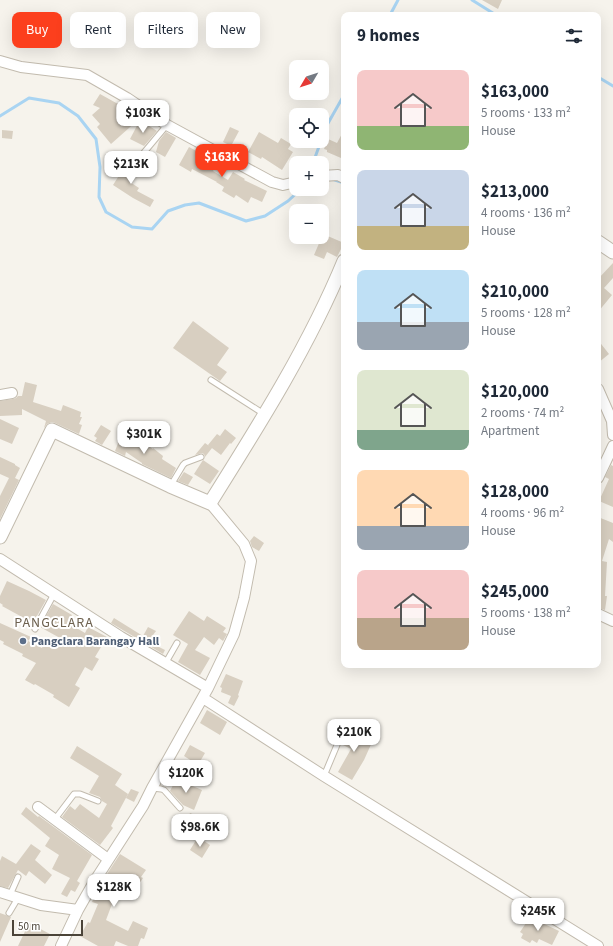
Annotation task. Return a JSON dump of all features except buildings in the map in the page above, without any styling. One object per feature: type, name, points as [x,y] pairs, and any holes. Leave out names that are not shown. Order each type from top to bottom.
[{"type":"street","points":[[0,61],[21,67],[87,75],[127,98],[167,125],[272,182],[283,185],[289,184]]},
{"type":"street","points":[[329,176],[338,175],[341,176]]},
{"type":"street","points":[[601,244],[613,252]]},
{"type":"street","points":[[210,503],[265,414],[340,283]]},
{"type":"street","points":[[0,395],[12,393]]},
{"type":"street","points":[[601,396],[612,421],[613,435]]},
{"type":"street","points":[[0,537],[52,430],[170,486],[210,503],[244,544],[251,561],[244,598],[234,634],[208,688],[143,806],[108,859],[78,910],[61,946]]},
{"type":"street","points":[[601,472],[613,446]]},
{"type":"street","points":[[0,559],[121,637],[208,688]]},
{"type":"street","points":[[601,615],[613,621]]},
{"type":"street","points":[[203,698],[324,776],[598,946]]},
{"type":"street","points":[[38,807],[108,859]]},
{"type":"street","points":[[9,895],[40,905],[78,910]]},
{"type":"lane","points":[[136,162],[167,125]]},
{"type":"lane","points":[[211,380],[265,414]]},
{"type":"lane","points":[[170,486],[183,464],[201,457]]},
{"type":"lane","points":[[35,629],[54,594]]},
{"type":"lane","points":[[165,664],[177,643]]},
{"type":"lane","points":[[324,776],[337,745]]},
{"type":"lane","points":[[152,788],[163,789],[180,808]]},
{"type":"lane","points":[[55,819],[74,794],[80,794],[98,801]]},
{"type":"lane","points":[[9,913],[9,895],[18,876]]},
{"type":"waterway","points":[[392,12],[398,0]]},
{"type":"waterway","points":[[472,0],[491,12]]},
{"type":"waterway","points":[[601,79],[613,86]]},
{"type":"waterway","points":[[0,116],[29,98],[59,103],[78,116],[96,139],[100,167],[99,197],[106,212],[132,227],[152,229],[168,211],[185,205],[199,203],[246,221],[265,216],[293,196]]},
{"type":"waterway","points":[[329,121],[341,100]]},
{"type":"waterway","points":[[316,156],[318,148]]},
{"type":"waterway","points":[[332,179],[341,182]]},
{"type":"place","name":"Pangclara Barangay Hall","points":[[23,641]]},
{"type":"district","name":"PANGCLARA","points":[[54,622]]}]
